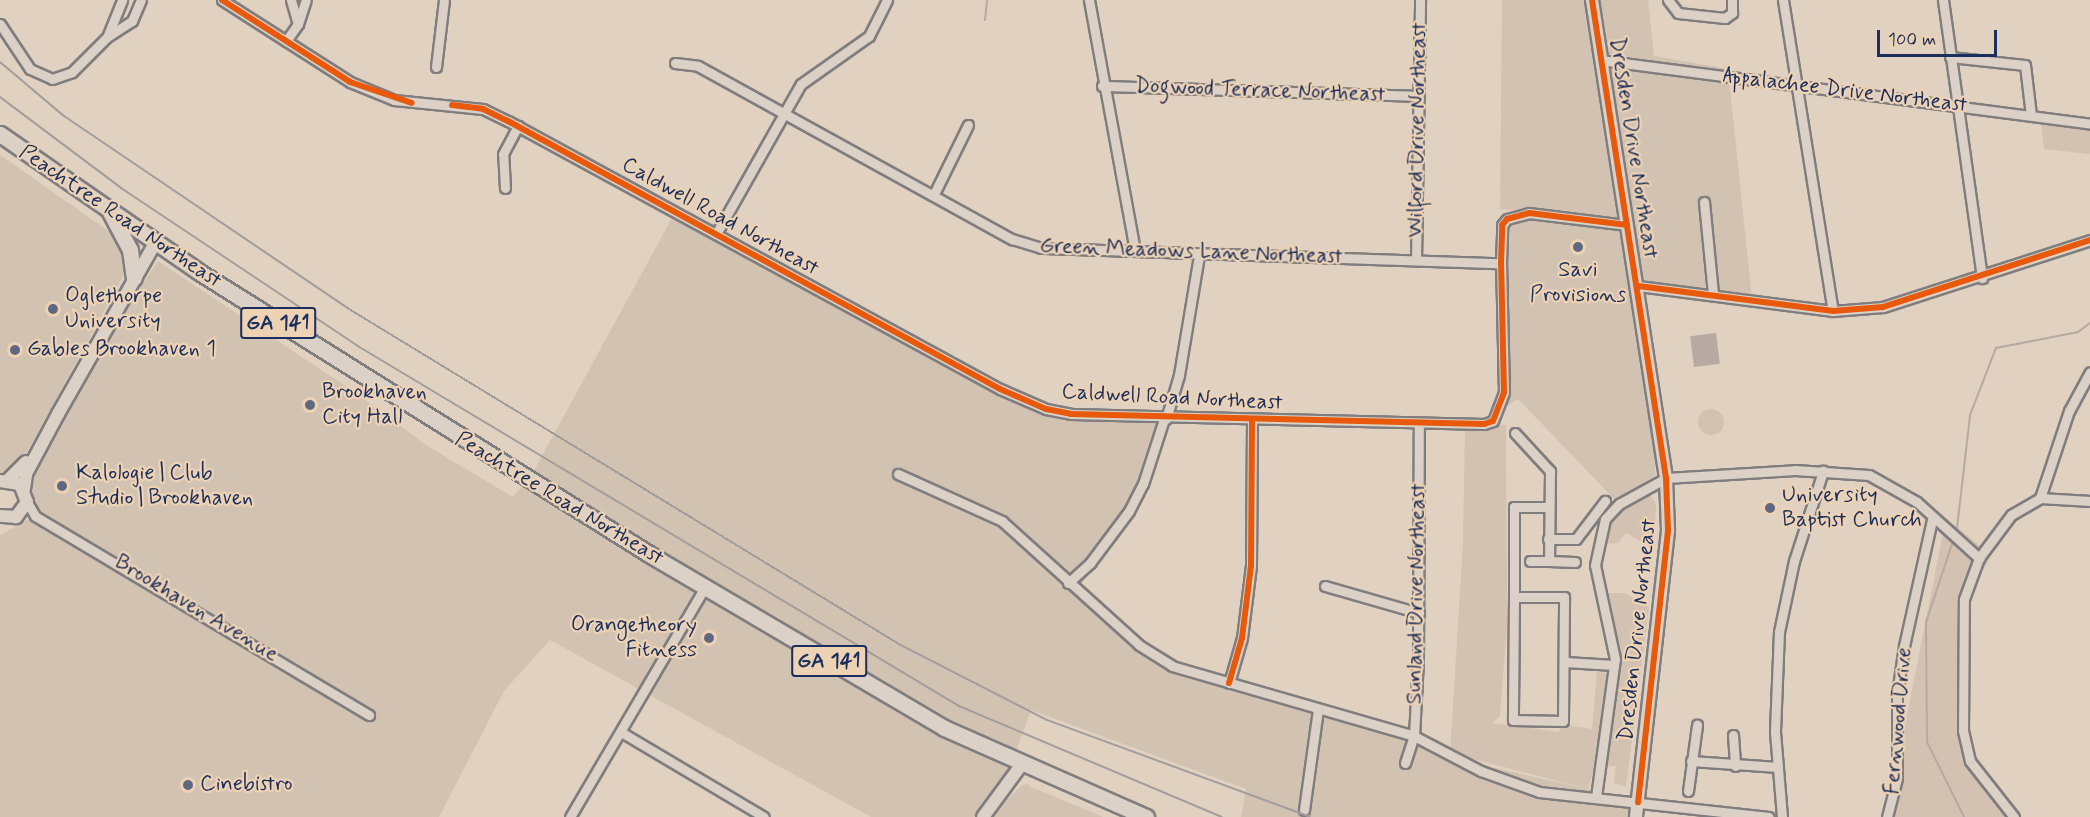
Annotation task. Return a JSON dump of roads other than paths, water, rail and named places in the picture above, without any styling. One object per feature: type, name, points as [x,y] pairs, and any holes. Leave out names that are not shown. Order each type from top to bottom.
[{"type":"highway","name":"Peachtree Road Northeast","points":[[0,134],[155,243],[406,406],[705,587],[944,728],[1146,817]]},
{"type":"highway","points":[[110,212],[130,250],[134,278]]},
{"type":"street","points":[[109,32],[122,0]]},
{"type":"street","points":[[0,24],[30,69],[52,79],[72,72],[109,32],[128,0]]},
{"type":"street","points":[[109,32],[132,21],[141,0]]},
{"type":"street","name":"Caldwell Road Northeast","points":[[222,0],[286,41],[377,94],[412,103],[483,110],[518,126],[1046,409],[1165,419],[1484,424],[1493,421],[1500,408],[1504,392],[1502,225],[1516,213],[1627,225]]},
{"type":"street","points":[[291,0],[298,24]]},
{"type":"street","points":[[286,41],[298,24],[306,0]]},
{"type":"street","points":[[436,67],[444,0]]},
{"type":"street","points":[[716,234],[781,111],[801,84],[869,36],[887,0]]},
{"type":"street","points":[[1089,0],[1102,86],[1135,250]]},
{"type":"street","name":"Wilford Drive Northeast","points":[[1416,260],[1420,0]]},
{"type":"street","name":"Dresden Drive Northeast","points":[[1592,0],[1666,478],[1668,531],[1636,817]]},
{"type":"street","points":[[1668,0],[1678,13],[1725,18],[1732,13],[1732,0]]},
{"type":"street","points":[[1783,0],[1833,312]]},
{"type":"street","points":[[1943,0],[1982,278]]},
{"type":"street","points":[[1950,57],[2025,65],[2031,115]]},
{"type":"street","name":"Appalachee Drive Northeast","points":[[1600,60],[2090,124]]},
{"type":"street","name":"Green Meadows Lane Northeast","points":[[675,63],[698,66],[1012,239],[1041,248],[1135,250],[1199,256],[1501,263]]},
{"type":"street","name":"Dogwood Terrace Northeast","points":[[1102,86],[1417,96]]},
{"type":"street","points":[[934,194],[968,125]]},
{"type":"street","points":[[504,189],[507,152],[518,126]]},
{"type":"street","points":[[1704,202],[1713,294]]},
{"type":"street","points":[[1638,286],[1713,294],[1833,312],[1912,300],[2090,240]]},
{"type":"street","points":[[1,518],[24,501],[26,474],[155,243]]},
{"type":"street","points":[[1068,583],[1090,563],[1129,511],[1143,484],[1179,375],[1199,256]]},
{"type":"street","points":[[2040,498],[2069,411],[2090,372]]},
{"type":"street","points":[[24,501],[4,481],[21,470],[58,414]]},
{"type":"street","points":[[1229,683],[1242,638],[1251,567],[1252,421]]},
{"type":"street","name":"Sunland Drive Northeast","points":[[1405,763],[1414,736],[1419,613],[1419,423]]},
{"type":"street","points":[[1515,433],[1550,471],[1549,561]]},
{"type":"street","points":[[1782,817],[1778,766],[1779,632],[1794,561],[1823,471]]},
{"type":"street","points":[[1596,797],[1614,665],[1611,625],[1597,584],[1599,537],[1605,519],[1619,504],[1666,478],[1823,471],[1869,475],[1886,482],[1917,502],[1932,520],[1979,558]]},
{"type":"street","points":[[898,474],[1002,521],[1068,583],[1157,658],[1229,683],[1414,736],[1510,782],[1539,792],[1769,817]]},
{"type":"street","points":[[2014,817],[1970,761],[1963,731],[1962,620],[1979,558],[2012,515],[2040,498],[2090,501]]},
{"type":"street","name":"Brookhaven Avenue","points":[[24,501],[35,516],[369,714]]},
{"type":"street","points":[[1548,539],[1576,539],[1605,501]]},
{"type":"street","points":[[1514,597],[1564,597],[1563,721],[1513,720],[1514,507],[1548,507]]},
{"type":"street","name":"Fernwood Drive","points":[[1887,817],[1897,778],[1897,694],[1904,646],[1932,520]]},
{"type":"street","points":[[1530,561],[1575,562]]},
{"type":"street","points":[[1324,586],[1419,613]]},
{"type":"street","points":[[570,817],[705,587]]},
{"type":"street","points":[[1565,662],[1614,665]]},
{"type":"street","points":[[1304,810],[1318,709]]},
{"type":"street","points":[[1688,791],[1696,725]]},
{"type":"street","points":[[621,732],[764,817]]},
{"type":"street","points":[[1733,735],[1735,766]]},
{"type":"street","points":[[1691,761],[1735,766],[1778,766]]},
{"type":"street","points":[[983,817],[1022,764]]},
{"type":"waterway","points":[[985,20],[987,0]]},
{"type":"waterway","points":[[1957,528],[1970,415],[1996,348],[2078,332],[2090,323]]},
{"type":"waterway","points":[[1953,541],[1926,622],[1927,742],[1964,817]]},
{"type":"railway","points":[[0,62],[64,116],[349,309],[899,644],[1047,720],[1310,817]]},
{"type":"railway","points":[[0,97],[121,188],[356,345],[959,706],[1222,817]]},
{"type":"place","name":"Savi Provisions","points":[[1578,247]]},
{"type":"place","name":"Oglethorpe University","points":[[53,309]]},
{"type":"place","name":"Gables Brookhaven 1","points":[[15,350]]},
{"type":"place","name":"Brookhaven City Hall","points":[[310,405]]},
{"type":"place","name":"Kalologie | Club Studio | Brookhaven","points":[[62,486]]},
{"type":"place","name":"University Baptist Church","points":[[1770,508]]},
{"type":"place","name":"Orangetheory Fitness","points":[[709,638]]},
{"type":"place","name":"Cinebistro","points":[[188,785]]}]
